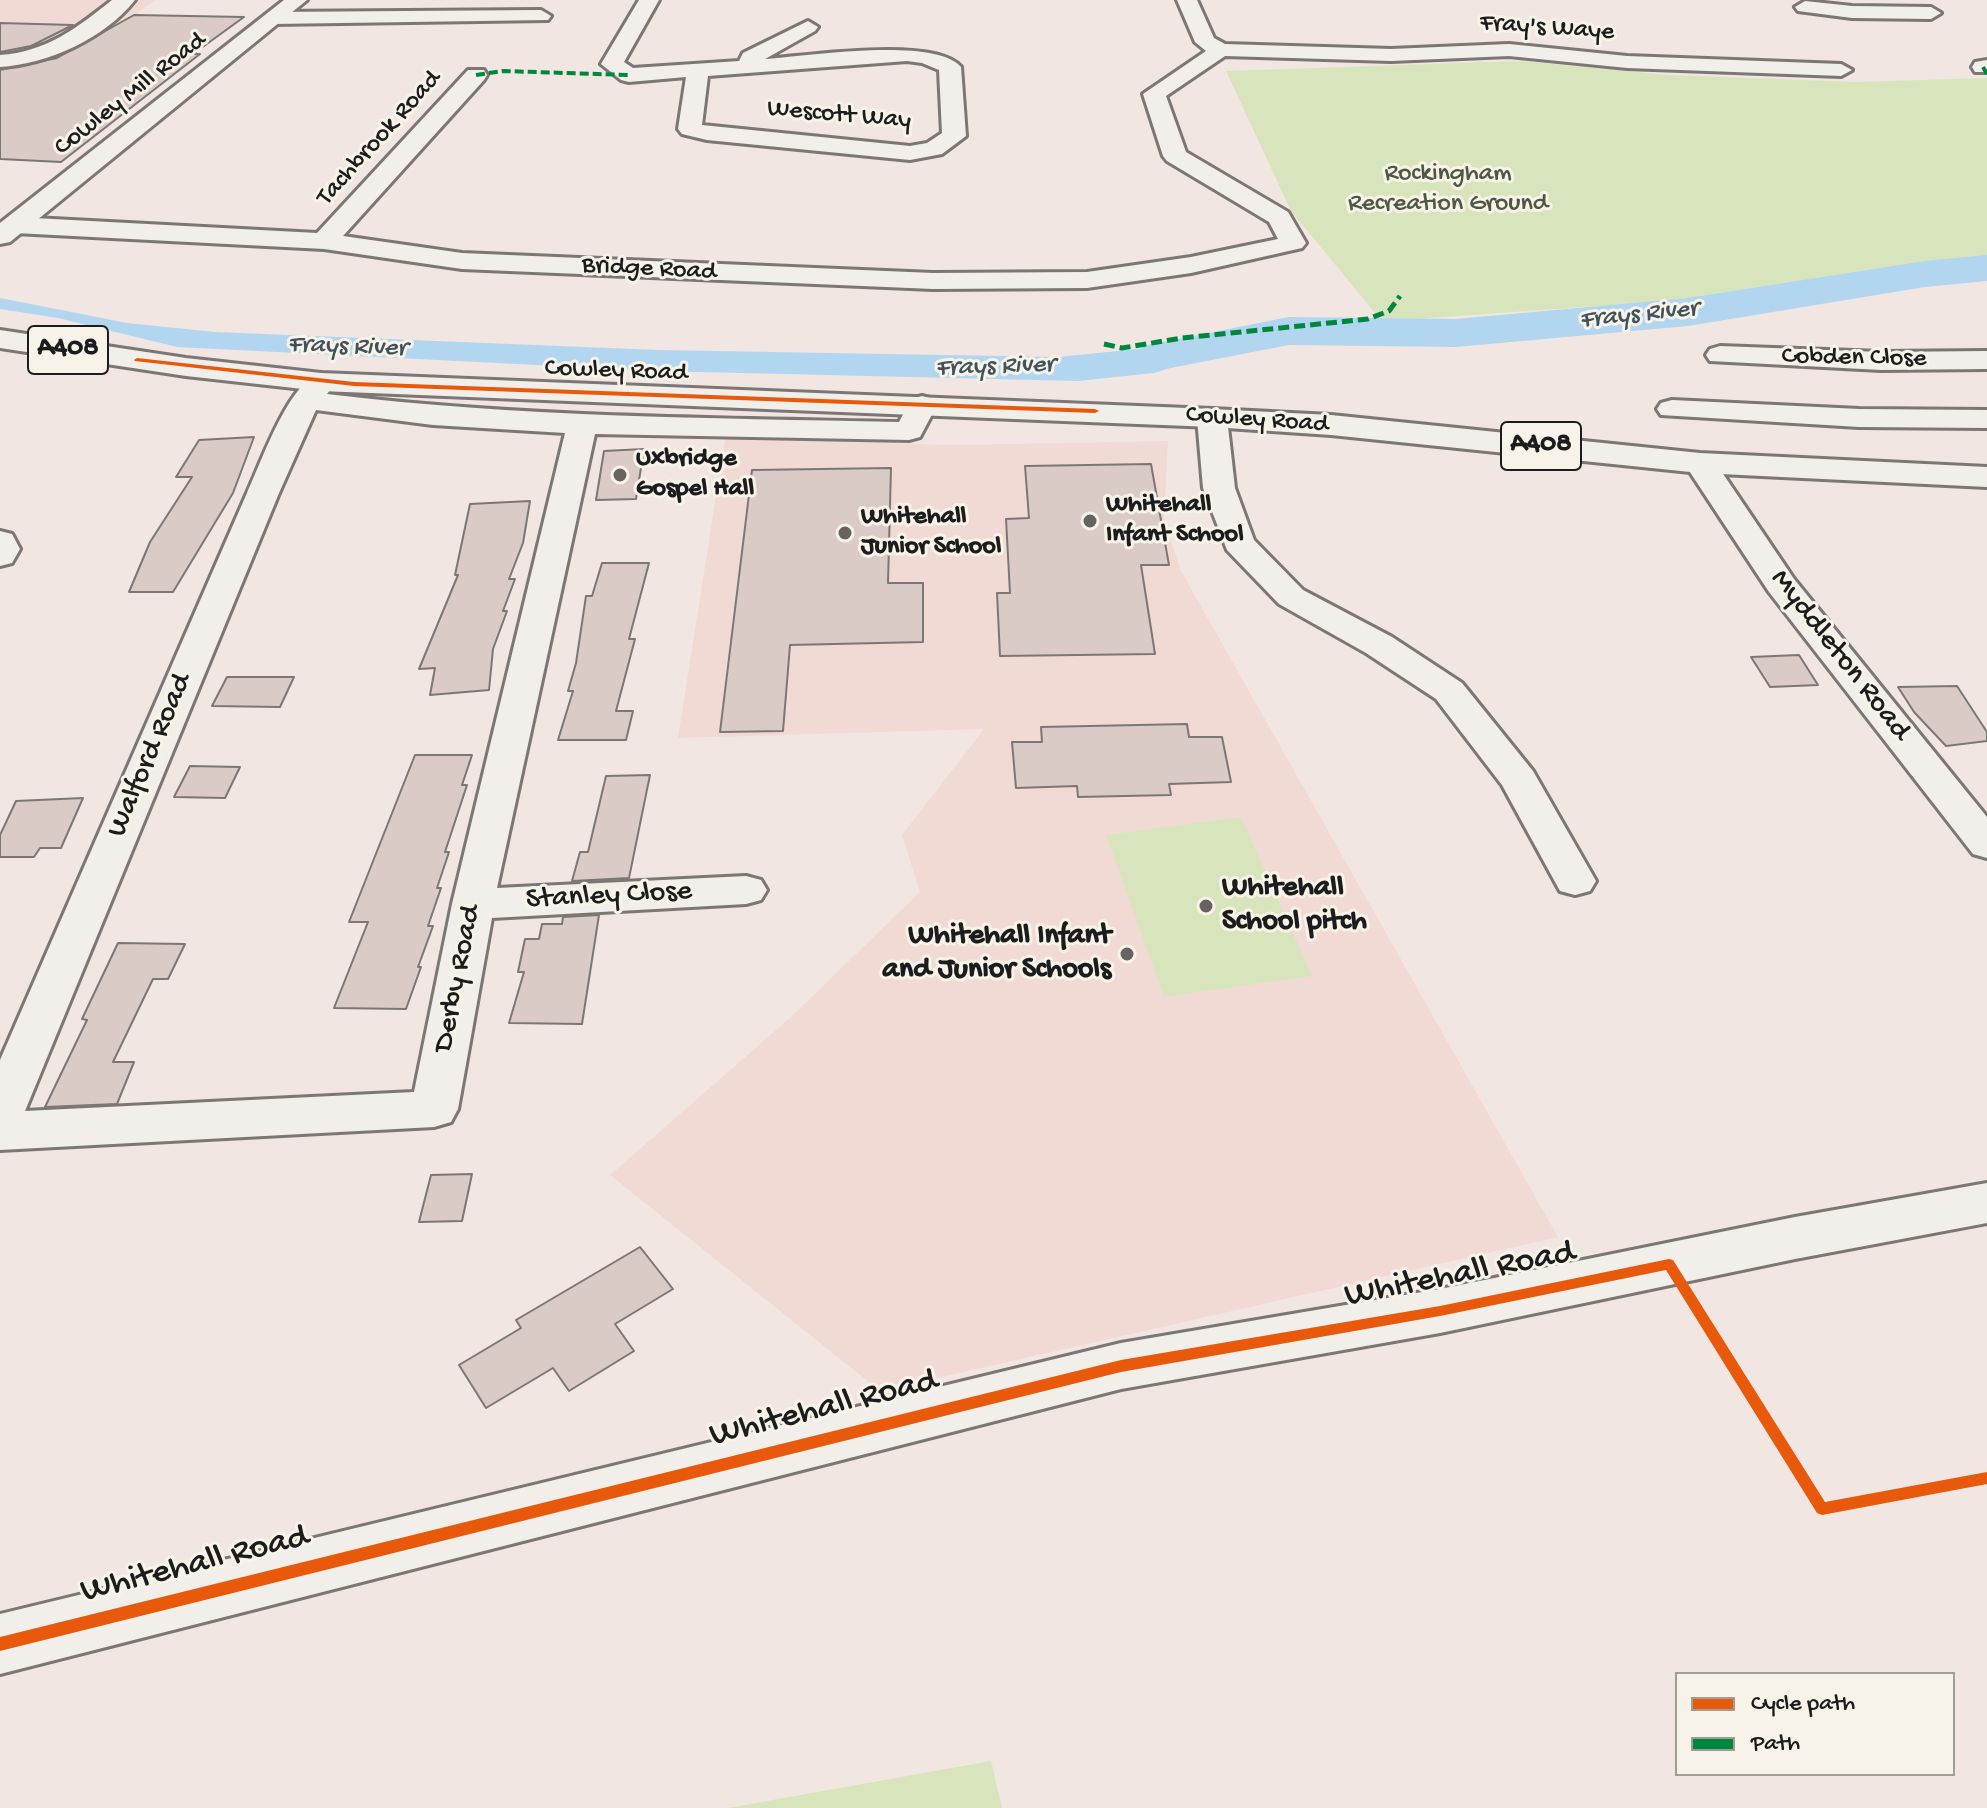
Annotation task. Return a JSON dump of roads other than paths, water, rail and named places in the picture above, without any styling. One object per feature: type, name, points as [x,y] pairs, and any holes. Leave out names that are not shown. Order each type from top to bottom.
[{"type":"main road","name":"Cowley Mill Road","points":[[8,230],[297,0]]},
{"type":"main road","name":"Cowley Road","points":[[0,339],[186,367],[313,391],[922,405],[1212,418],[1331,425],[1700,463],[1987,477]]},
{"type":"street","points":[[0,61],[23,60],[55,52],[125,0]]},
{"type":"street","points":[[649,0],[612,64],[629,75],[698,71]]},
{"type":"street","points":[[1187,0],[1205,42],[1221,50]]},
{"type":"street","points":[[1805,11],[1931,13]]},
{"type":"street","points":[[273,18],[541,16]]},
{"type":"street","points":[[748,67],[751,58],[808,27]]},
{"type":"street","name":"Fray's Waye","points":[[1221,50],[1391,55],[1509,50],[1627,62],[1841,70],[1820,49]]},
{"type":"street","name":"Bridge Road","points":[[8,230],[324,241],[462,261],[933,281],[1087,280],[1191,265],[1293,243],[1279,217],[1175,156],[1161,123],[1154,94],[1221,50]]},
{"type":"street","name":"Wescott Way","points":[[907,55],[926,57],[950,67],[954,136],[934,149],[910,153],[690,129],[698,71],[907,55]]},
{"type":"street","name":"Tachbrook Road","points":[[324,241],[476,75]]},
{"type":"street","name":"Cobden Close","points":[[1720,355],[1756,364],[1987,360]]},
{"type":"street","points":[[313,391],[433,416],[582,425],[909,431],[922,405]]},
{"type":"street","name":"Walford Road","points":[[0,1114],[263,493],[313,391]]},
{"type":"street","points":[[1672,409],[1859,418],[1987,419]]},
{"type":"street","points":[[1212,418],[1219,488],[1239,543],[1291,597],[1379,645],[1449,691],[1519,780],[1575,881]]},
{"type":"street","name":"Derby Road","points":[[0,1131],[434,1109],[473,904],[582,425]]},
{"type":"street","name":"Myddleton Road","points":[[1700,463],[1781,585],[1987,844]]},
{"type":"street","points":[[0,541],[3,549],[0,556]]},
{"type":"street","name":"Stanley Close","points":[[473,904],[746,890]]},
{"type":"street","name":"Whitehall Road","points":[[0,1644],[1121,1366],[1440,1311],[1795,1238],[1987,1203]]},
{"type":"water","points":[[0,298],[127,323],[215,332],[658,350],[1058,357],[1177,345],[1251,333],[1259,347],[1196,360],[1154,373],[1078,381],[658,371],[177,347],[58,318],[0,309]]},
{"type":"waterway","name":"Frays River","points":[[1160,356],[1289,331],[1456,333],[1688,312],[1925,274],[1987,268]]},
{"type":"place","name":"Uxbridge Gospel Hall","points":[[620,475]]},
{"type":"place","name":"Whitehall Infant School","points":[[1090,521]]},
{"type":"place","name":"Whitehall Junior School","points":[[845,533]]},
{"type":"place","name":"Whitehall School pitch","points":[[1206,906]]},
{"type":"place","name":"Whitehall Infant and Junior Schools","points":[[1127,954]]},
{"type":"park label","name":"Rockingham Recreation Ground","points":[[1448,190]]}]
